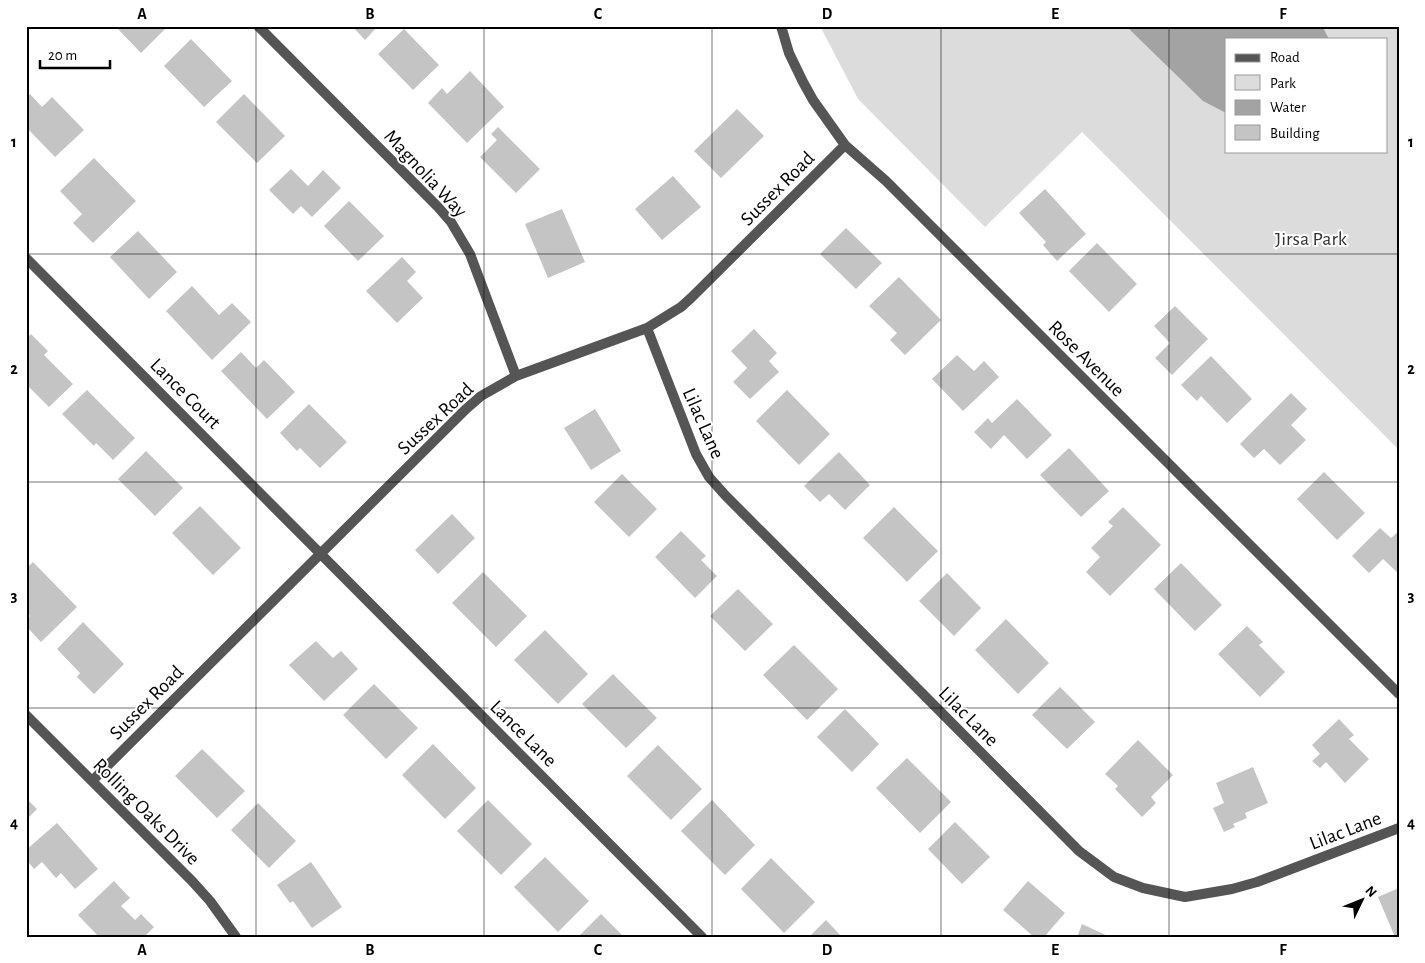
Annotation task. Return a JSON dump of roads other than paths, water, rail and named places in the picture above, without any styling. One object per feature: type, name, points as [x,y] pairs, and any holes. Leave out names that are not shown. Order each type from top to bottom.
[{"type":"street","name":"Magnolia Way","points":[[258,26],[431,200],[450,222],[470,254],[516,376]]},
{"type":"street","name":"Rose Avenue","points":[[781,26],[789,53],[803,82],[813,100],[845,145],[893,188],[1399,694]]},
{"type":"street","name":"Sussex Road","points":[[92,781],[481,396],[516,376],[647,328],[681,307],[845,145]]},
{"type":"street","name":"Lance Court","points":[[26,258],[321,554]]},
{"type":"street","name":"Lilac Lane","points":[[647,328],[684,426],[696,454],[709,477],[1079,852],[1114,877],[1143,888],[1186,897],[1232,890],[1399,828]]},
{"type":"street","name":"Lance Lane","points":[[321,554],[702,937]]},
{"type":"street","name":"Rolling Oaks Drive","points":[[26,715],[192,881],[210,901],[236,937]]},
{"type":"water","points":[[1126,26],[1322,26],[1328,38],[1225,38],[1225,112],[1203,101]]},
{"type":"park label","name":"Jirsa Park","points":[[1311,238]]}]
